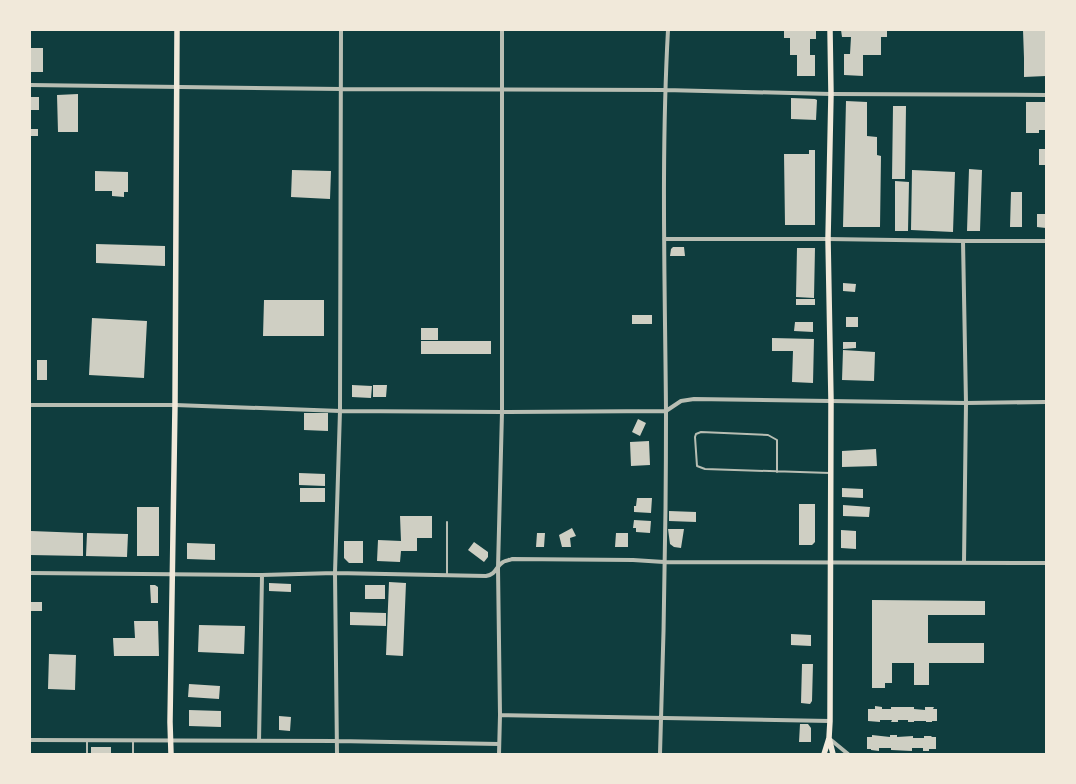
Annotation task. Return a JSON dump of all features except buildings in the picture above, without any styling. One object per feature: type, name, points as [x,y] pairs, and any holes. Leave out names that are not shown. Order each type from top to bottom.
[{"type":"main road","points":[[171,754],[177,30]]},
{"type":"main road","points":[[824,754],[829,738],[830,721],[831,400],[828,239],[830,30]]},
{"type":"main road","points":[[829,738],[833,754]]},
{"type":"street","points":[[337,754],[335,573],[340,411],[341,30]]},
{"type":"street","points":[[499,754],[498,568],[502,412],[502,30]]},
{"type":"street","points":[[660,754],[666,411],[665,90],[668,30]]},
{"type":"street","points":[[30,85],[1046,95]]},
{"type":"street","points":[[664,239],[1046,241]]},
{"type":"street","points":[[963,241],[966,403],[964,563]]},
{"type":"street","points":[[30,404],[174,405],[340,411],[502,412],[666,411],[681,401],[694,399],[966,403],[1046,402]]},
{"type":"street","points":[[30,573],[262,575],[335,573],[490,576],[494,574],[501,563],[512,559],[664,562],[1046,563]]},
{"type":"street","points":[[259,740],[262,575]]},
{"type":"street","points":[[500,715],[830,721]]},
{"type":"street","points":[[829,738],[848,754]]},
{"type":"street","points":[[30,740],[259,740],[499,744]]},
{"type":"lane","points":[[778,472],[776,440],[772,436],[701,432],[696,434],[696,466],[700,468],[778,472],[830,473]]},
{"type":"lane","points":[[447,522],[447,576]]},
{"type":"lane","points":[[87,740],[87,754]]},
{"type":"lane","points":[[133,740],[134,754]]}]
